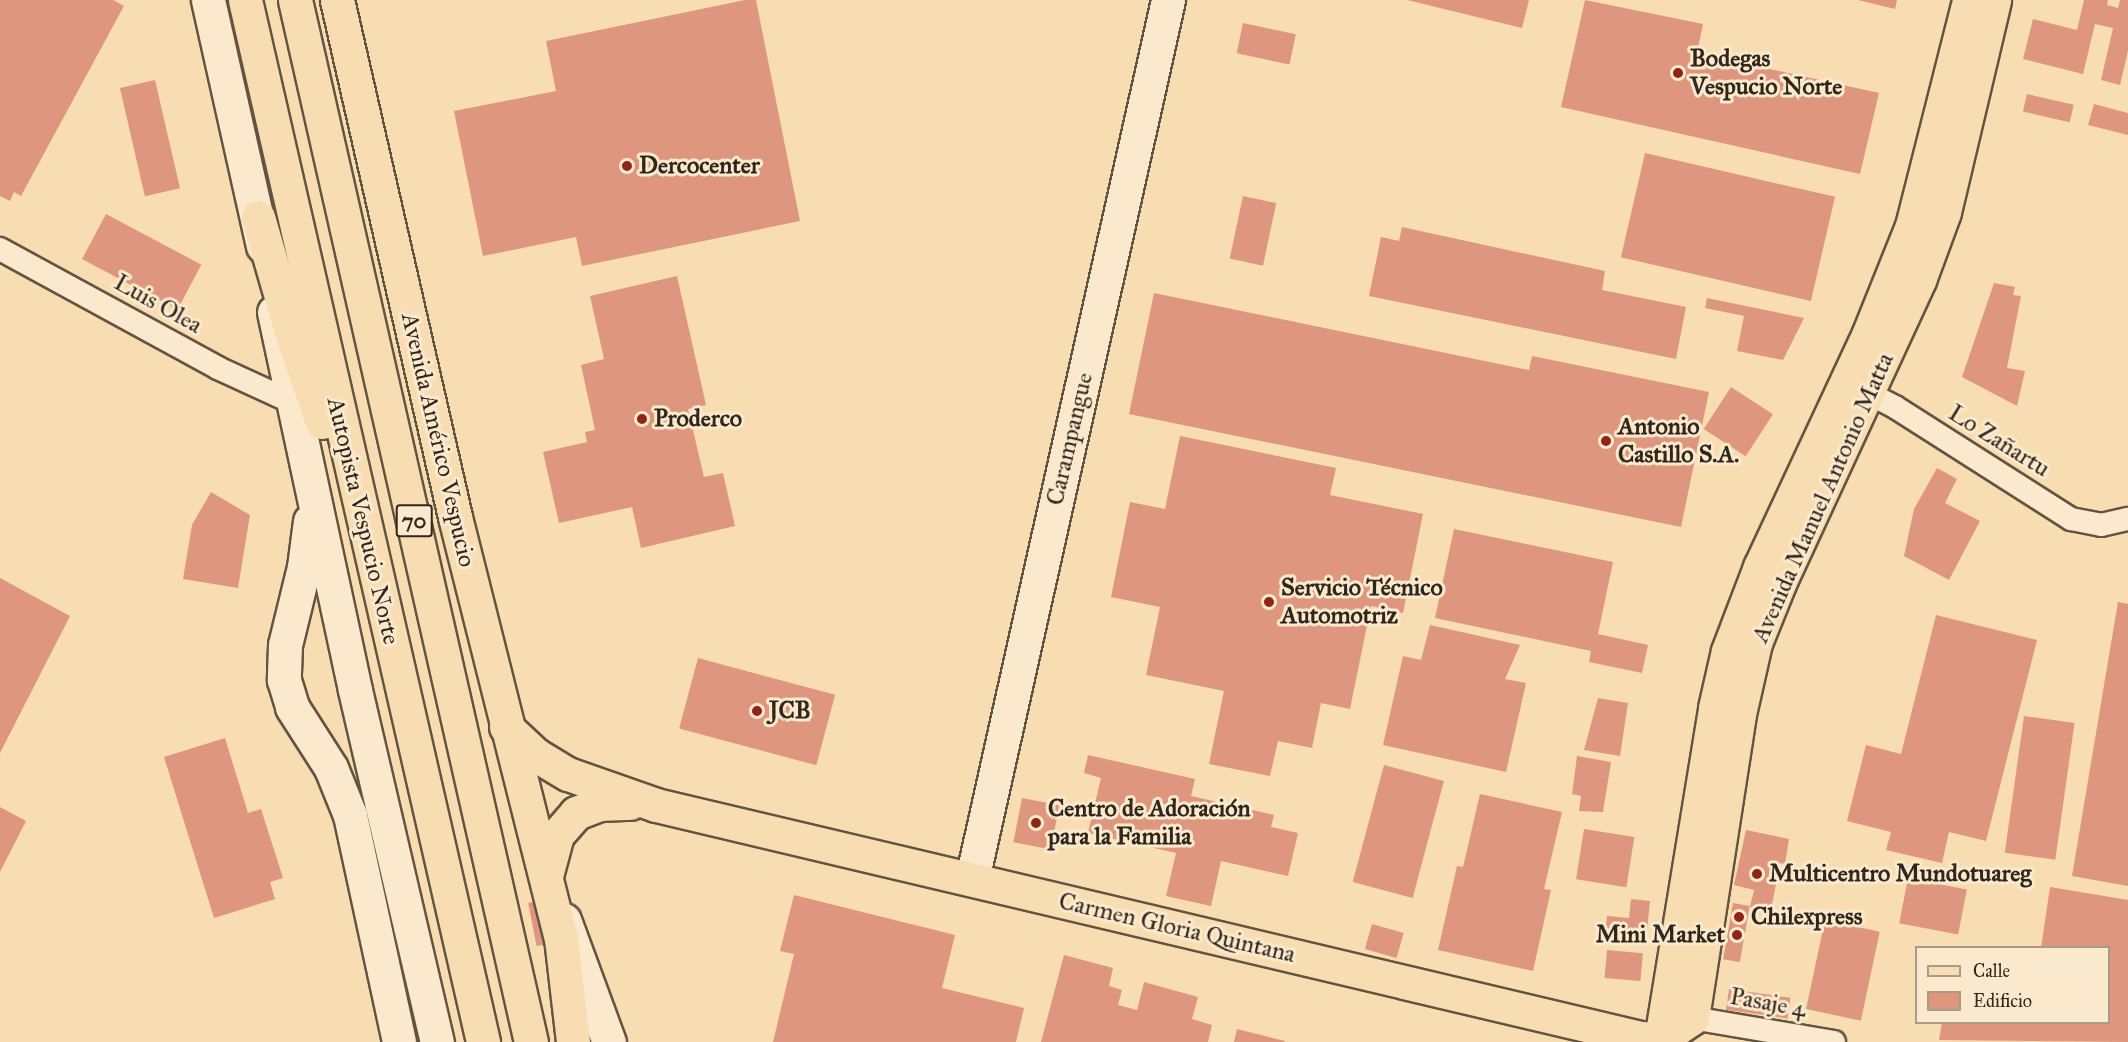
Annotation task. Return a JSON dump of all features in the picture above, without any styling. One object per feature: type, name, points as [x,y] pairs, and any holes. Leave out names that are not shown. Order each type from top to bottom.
[{"type":"main road","name":"Autopista Vespucio Norte","points":[[245,0],[483,1042]]},
{"type":"main road","name":"Autopista Vespucio Norte","points":[[295,0],[531,1042]]},
{"type":"main road","name":"Avenida Américo Vespucio","points":[[336,0],[506,727],[546,878],[565,963],[573,1042]]},
{"type":"main road","name":"Avenida Manuel Antonio Matta","points":[[1858,388],[1912,226],[1969,0]]},
{"type":"main road","name":"Avenida Manuel Antonio Matta","points":[[1676,1035],[1712,726],[1728,651],[1760,567],[1858,388],[1915,291],[1944,212],[1994,0]]},
{"type":"main road","points":[[258,217],[292,335],[373,567]]},
{"type":"main road","name":"Carmen Gloria Quintana","points":[[506,727],[536,755],[568,774],[656,805],[1641,1038],[1676,1035]]},
{"type":"main road","name":"Carmen Gloria Quintana","points":[[546,878],[557,835],[576,813],[599,804],[656,805]]},
{"type":"street","points":[[208,0],[258,217],[312,499],[437,1042]]},
{"type":"street","name":"Carampangue","points":[[972,879],[1168,0]]},
{"type":"street","name":"Luis Olea","points":[[0,249],[218,368],[292,402]]},
{"type":"street","name":"Lo Zañartu","points":[[1858,388],[2072,519],[2101,525],[2128,519]]},
{"type":"street","points":[[312,499],[304,567],[285,645],[284,680],[292,707],[331,768],[350,815],[399,1042]]},
{"type":"street","name":"Avenida Américo Vespucio","points":[[546,878],[609,1042]]},
{"type":"street","name":"Pasaje 4","points":[[1676,1035],[1834,1042]]},
{"type":"building","points":[[0,0],[113,0],[124,6],[21,196],[14,192],[10,201],[0,196]]},
{"type":"building","name":"Dercocenter","points":[[745,0],[756,0],[800,221],[582,266],[576,237],[483,256],[454,111],[556,91],[546,41]]},
{"type":"building","points":[[1407,0],[1529,0],[1522,28]]},
{"type":"building","name":"Bodegas Vespucio Norte","points":[[1585,0],[1703,24],[1697,53],[1879,93],[1860,174],[1561,107]]},
{"type":"building","points":[[1858,0],[1897,0],[1895,9]]},
{"type":"building","points":[[2084,0],[2108,0],[2107,5],[2118,8],[2120,0],[2128,0],[2128,51],[2120,85],[2101,80],[2113,28],[2095,24],[2083,74],[2023,59],[2033,19],[2077,30]]},
{"type":"building","points":[[1243,23],[1296,34],[1289,65],[1237,53]]},
{"type":"building","points":[[155,80],[180,188],[145,196],[120,88]]},
{"type":"building","points":[[2027,94],[2074,105],[2070,122],[2023,112]]},
{"type":"building","points":[[2094,104],[2128,113],[2128,135],[2088,125]]},
{"type":"building","points":[[1645,153],[1835,197],[1811,301],[1621,257]]},
{"type":"building","points":[[1243,196],[1276,203],[1263,266],[1230,259]]},
{"type":"building","points":[[106,214],[201,265],[177,310],[82,259]]},
{"type":"building","points":[[1402,227],[1605,271],[1602,290],[1686,307],[1676,359],[1369,296],[1381,237],[1399,241]]},
{"type":"building","name":"Proderco","points":[[677,276],[706,405],[688,409],[704,477],[723,473],[735,526],[641,548],[632,507],[559,523],[543,452],[587,442],[585,432],[595,430],[581,365],[604,359],[590,296]]},
{"type":"building","points":[[1994,283],[2015,287],[2013,295],[2021,296],[2007,368],[2025,371],[2017,406],[1962,377]]},
{"type":"building","points":[[1154,293],[1529,370],[1532,356],[1709,392],[1681,527],[1129,414]]},
{"type":"building","points":[[1707,298],[1804,318],[1783,360],[1737,351],[1744,316],[1705,308]]},
{"type":"building","points":[[1731,387],[1773,414],[1746,456],[1704,429]]},
{"type":"building","name":"Servicio Técnico Automotriz","points":[[1180,436],[1336,468],[1330,495],[1423,514],[1403,613],[1371,606],[1350,709],[1321,703],[1312,748],[1278,741],[1270,776],[1209,764],[1224,691],[1146,675],[1160,607],[1111,597],[1130,502],[1165,509]]},
{"type":"building","points":[[1937,468],[1957,479],[1945,503],[1980,521],[1949,580],[1904,556],[1914,509]]},
{"type":"building","points":[[211,492],[250,515],[238,588],[183,579],[192,525]]},
{"type":"building","points":[[1454,529],[1613,562],[1598,634],[1648,645],[1642,673],[1589,662],[1591,651],[1435,618]]},
{"type":"building","points":[[0,578],[70,616],[0,753]]},
{"type":"building","points":[[2118,602],[2128,604],[2128,886],[2072,876]]},
{"type":"building","points":[[1936,615],[2037,640],[1986,841],[1949,832],[1942,863],[1886,850],[1891,832],[1847,821],[1866,745],[1901,754]]},
{"type":"building","points":[[1430,625],[1520,645],[1505,679],[1526,683],[1506,772],[1383,745],[1403,656],[1421,660]]},
{"type":"building","name":"JCB","points":[[698,658],[835,695],[816,765],[679,729]]},
{"type":"building","points":[[1598,698],[1628,703],[1620,756],[1584,750]]},
{"type":"building","points":[[2024,716],[2075,723],[2055,860],[2005,853]]},
{"type":"building","points":[[225,738],[248,813],[261,809],[283,878],[270,882],[275,899],[214,918],[164,757]]},
{"type":"building","points":[[1088,755],[1195,779],[1191,796],[1274,815],[1271,827],[1298,833],[1288,876],[1221,861],[1211,906],[1166,896],[1176,853],[1088,833],[1101,778],[1084,773]]},
{"type":"building","points":[[1577,756],[1611,762],[1603,812],[1579,811],[1581,796],[1572,794]]},
{"type":"building","points":[[1384,765],[1444,781],[1413,898],[1353,882]]},
{"type":"building","points":[[1480,794],[1562,812],[1544,889],[1551,890],[1533,971],[1438,950],[1457,866],[1463,867]]},
{"type":"building","name":"Centro de Adoración para la Familia","points":[[1022,798],[1059,805],[1051,849],[1013,842]]},
{"type":"building","points":[[0,807],[26,821],[0,872]]},
{"type":"building","points":[[1584,829],[1634,837],[1626,887],[1576,879]]},
{"type":"building","points":[[1746,830],[1789,839],[1785,864],[1780,863],[1771,910],[1750,907],[1754,890],[1734,885]]},
{"type":"building","points":[[1908,878],[1967,889],[1958,935],[1899,923]]},
{"type":"building","points":[[2050,887],[2128,900],[2128,1042],[1939,1040],[1942,1024],[2110,1024],[2110,946],[2041,946]]},
{"type":"building","points":[[794,895],[955,935],[942,988],[1024,1008],[1016,1042],[773,1042],[794,954],[780,951]]},
{"type":"building","points":[[1631,899],[1650,901],[1646,940],[1605,936],[1607,916],[1629,918]]},
{"type":"building","points":[[538,901],[546,944],[537,946],[528,903]]},
{"type":"building","points":[[1733,903],[1750,906],[1740,962],[1723,959]]},
{"type":"building","points":[[1825,920],[1880,932],[1861,1021],[1806,1009]]},
{"type":"building","points":[[1372,924],[1404,933],[1397,958],[1365,949]]},
{"type":"building","points":[[1607,950],[1643,953],[1640,981],[1605,978]]},
{"type":"building","points":[[1064,955],[1113,968],[1109,986],[1122,990],[1118,1005],[1137,1010],[1144,982],[1198,997],[1192,1019],[1212,1025],[1208,1042],[1041,1042]]},
{"type":"building","points":[[1729,989],[1790,998],[1787,1018],[1726,1010]]},
{"type":"building","points":[[1237,1029],[1285,1041],[1285,1042],[1234,1042]]},
{"type":"place","name":"Bodegas Vespucio Norte","points":[[1678,73]]},
{"type":"place","name":"Dercocenter","points":[[627,166]]},
{"type":"place","name":"Proderco","points":[[642,419]]},
{"type":"place","name":"Antonio Castillo S.A.","points":[[1606,441]]},
{"type":"place","name":"Servicio Técnico Automotriz","points":[[1269,602]]},
{"type":"place","name":"JCB","points":[[757,711]]},
{"type":"place","name":"Centro de Adoración para la Familia","points":[[1036,823]]},
{"type":"place","name":"Multicentro Mundotuareg","points":[[1757,874]]},
{"type":"place","name":"Chilexpress","points":[[1739,917]]},
{"type":"place","name":"Mini Market","points":[[1737,935]]}]
